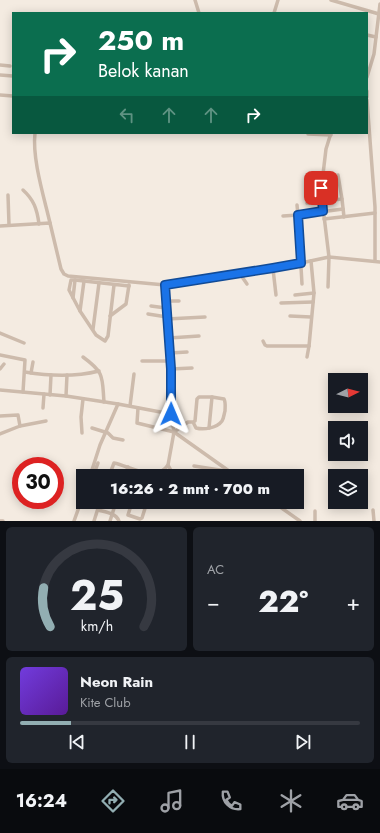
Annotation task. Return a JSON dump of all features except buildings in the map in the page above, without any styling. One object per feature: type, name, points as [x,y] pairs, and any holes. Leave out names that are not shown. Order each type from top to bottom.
[{"type":"street","points":[[195,0],[199,12]]},
{"type":"street","points":[[274,12],[278,0]]},
{"type":"street","points":[[331,0],[379,14]]},
{"type":"street","points":[[368,73],[377,39],[380,4]]},
{"type":"street","points":[[0,65],[10,66]]},
{"type":"street","points":[[0,75],[12,76]]},
{"type":"street","points":[[0,95],[12,96]]},
{"type":"street","points":[[368,112],[378,228],[375,261]]},
{"type":"street","points":[[35,134],[39,172],[61,269],[64,274],[129,285]]},
{"type":"street","points":[[308,134],[331,134],[326,149],[321,188],[329,257],[328,287]]},
{"type":"street","points":[[338,175],[344,217]]},
{"type":"street","points":[[23,190],[32,198],[36,206],[39,224]]},
{"type":"street","points":[[8,195],[9,225]]},
{"type":"street","points":[[306,203],[342,199]]},
{"type":"street","points":[[297,204],[302,284]]},
{"type":"street","points":[[375,207],[380,206]]},
{"type":"street","points":[[283,216],[343,209]]},
{"type":"street","points":[[324,219],[377,215]]},
{"type":"street","points":[[0,226],[50,223]]},
{"type":"street","points":[[114,284],[107,340],[105,341],[96,335],[73,299],[76,280],[129,285],[165,285],[240,274],[329,257],[380,262]]},
{"type":"street","points":[[307,357],[314,293],[311,261]]},
{"type":"street","points":[[273,268],[276,295]]},
{"type":"street","points":[[240,274],[246,284]]},
{"type":"street","points":[[80,312],[84,281]]},
{"type":"street","points":[[93,330],[99,282]]},
{"type":"street","points":[[110,316],[126,304],[129,285]]},
{"type":"street","points":[[165,285],[171,369],[171,414],[174,432],[168,465],[165,469]]},
{"type":"street","points":[[295,295],[314,293]]},
{"type":"street","points":[[166,301],[179,301]]},
{"type":"street","points":[[281,303],[313,302]]},
{"type":"street","points":[[151,306],[166,308]]},
{"type":"street","points":[[148,314],[167,318],[205,317]]},
{"type":"street","points":[[290,316],[311,317]]},
{"type":"street","points":[[0,333],[24,343]]},
{"type":"street","points":[[169,338],[199,336]]},
{"type":"street","points":[[262,341],[267,346],[309,346]]},
{"type":"street","points":[[170,354],[187,352]]},
{"type":"street","points":[[0,355],[25,360],[23,392]]},
{"type":"street","points":[[83,357],[99,371],[102,378],[104,402]]},
{"type":"street","points":[[142,362],[170,361]]},
{"type":"street","points":[[32,373],[33,362]]},
{"type":"street","points":[[0,369],[4,364]]},
{"type":"street","points":[[171,369],[192,368]]},
{"type":"street","points":[[25,372],[51,375],[85,375],[99,371]]},
{"type":"street","points":[[130,406],[134,374]]},
{"type":"street","points":[[50,395],[51,375]]},
{"type":"street","points":[[66,396],[67,375]]},
{"type":"street","points":[[0,390],[66,396],[171,414]]},
{"type":"street","points":[[43,408],[44,394]]},
{"type":"street","points":[[199,396],[224,399],[226,403],[222,422],[209,428],[202,429],[196,428],[193,422],[195,421],[199,396]]},
{"type":"street","points":[[209,428],[212,397]]},
{"type":"street","points":[[82,432],[81,417],[83,399]]},
{"type":"street","points":[[93,469],[118,404]]},
{"type":"street","points":[[138,408],[137,423],[174,432],[225,469]]},
{"type":"street","points":[[0,416],[18,415],[20,426]]},
{"type":"street","points":[[0,434],[20,426],[46,421]]},
{"type":"street","points":[[174,432],[188,422],[193,422]]},
{"type":"street","points":[[92,428],[106,432],[113,438],[122,440]]},
{"type":"street","points":[[96,469],[98,463]]},
{"type":"street","points":[[112,469],[114,463],[135,469]]},
{"type":"street","points":[[168,465],[170,469]]},
{"type":"street","points":[[194,466],[210,469]]},
{"type":"street","points":[[74,521],[78,509]]},
{"type":"street","points":[[110,521],[114,509]]},
{"type":"street","points":[[130,509],[128,515],[140,519],[142,518],[145,509]]},
{"type":"street","points":[[283,509],[300,521]]},
{"type":"street","points":[[94,521],[98,510],[112,514],[118,518],[119,521]]},
{"type":"street","points":[[373,510],[374,521]]},
{"type":"street","points":[[315,511],[315,521]]},
{"type":"route","points":[[171,414],[172,383],[165,285],[186,283],[301,263],[298,215],[323,211],[320,191],[321,188]]}]
